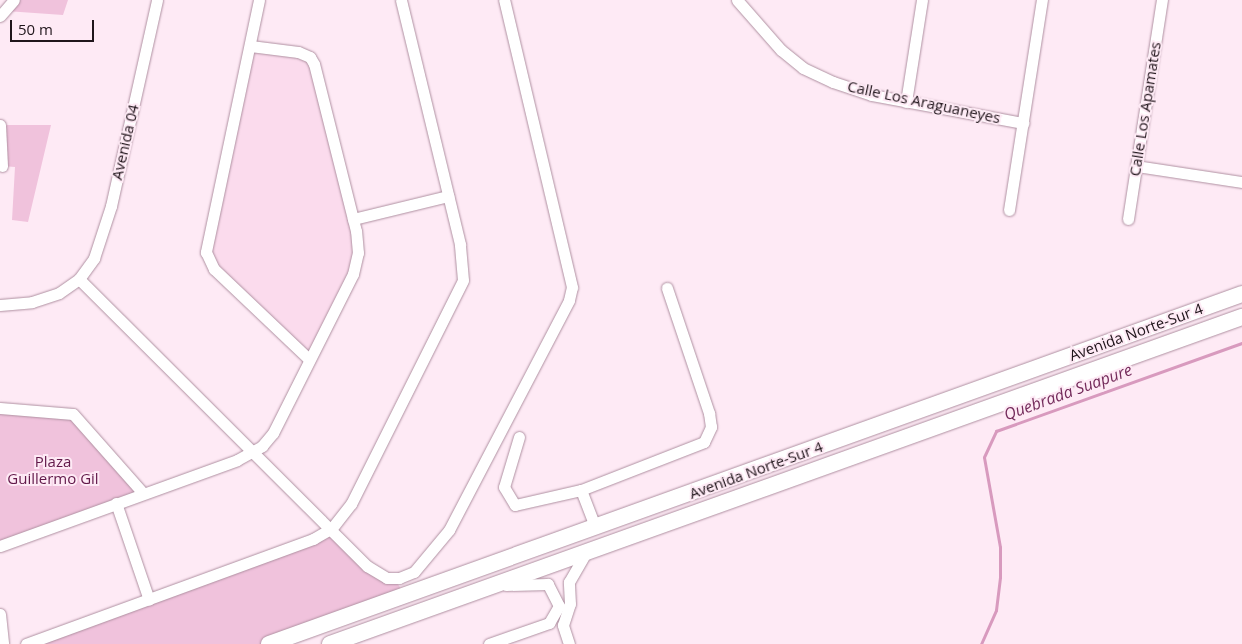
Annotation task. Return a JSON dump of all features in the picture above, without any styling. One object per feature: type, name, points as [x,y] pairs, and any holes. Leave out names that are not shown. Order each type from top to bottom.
[{"type":"main road","name":"Avenida Norte-Sur 4","points":[[269,644],[1242,294]]},
{"type":"main road","name":"Avenida Norte-Sur 4","points":[[330,644],[1242,317]]},
{"type":"street","points":[[2,15],[14,0]]},
{"type":"street","name":"Avenida 04","points":[[79,278],[94,258],[104,231],[157,0]]},
{"type":"street","points":[[259,0],[206,252],[214,269],[310,359]]},
{"type":"street","points":[[26,644],[313,539],[332,528],[351,504],[461,288],[464,264],[401,0]]},
{"type":"street","points":[[393,578],[414,572],[445,537],[535,366],[572,287],[504,0]]},
{"type":"street","name":"Calle Los Araguaneyes","points":[[737,0],[768,39],[804,68],[853,90],[906,102],[1023,123]]},
{"type":"street","points":[[906,102],[922,0]]},
{"type":"street","points":[[1009,210],[1042,0]]},
{"type":"street","name":"Calle Los Apamates","points":[[1128,219],[1162,0]]},
{"type":"street","points":[[0,546],[255,452],[273,433],[310,359],[356,264],[358,242],[314,64],[310,58],[298,52],[250,46]]},
{"type":"street","points":[[0,125],[2,166]]},
{"type":"street","points":[[1136,166],[1242,182]]},
{"type":"street","points":[[353,219],[448,196]]},
{"type":"street","points":[[0,305],[46,298],[79,278],[332,528],[371,569],[393,578],[406,594]]},
{"type":"street","points":[[519,437],[504,487],[514,505],[581,490],[704,442],[710,432],[709,413],[667,288]]},
{"type":"street","points":[[0,408],[73,414],[144,493]]},
{"type":"street","points":[[581,490],[595,527]]},
{"type":"street","points":[[116,503],[149,600]]},
{"type":"street","points":[[569,644],[563,625],[564,605],[570,576],[586,552]]},
{"type":"street","points":[[494,586],[548,584],[570,576]]},
{"type":"street","points":[[548,584],[564,605]]},
{"type":"street","points":[[491,644],[549,623],[564,605]]},
{"type":"street","points":[[0,614],[3,644]]},
{"type":"shaded area","points":[[250,46],[310,57],[358,253],[309,359],[208,259]]},
{"type":"green space","points":[[14,0],[68,0],[63,15],[6,11]]},
{"type":"green space","points":[[0,125],[51,125],[28,222],[12,220],[15,167],[2,166]]},
{"type":"green space","name":"Plaza Guillermo Gil","points":[[0,408],[67,413],[143,493],[0,546]]},
{"type":"green space","points":[[332,528],[367,566],[393,578],[406,595],[269,644],[26,644]]},
{"type":"waterway","name":"Quebrada Suapure","points":[[981,644],[996,610],[1000,577],[1000,547],[984,457],[996,431],[1242,343]]}]
